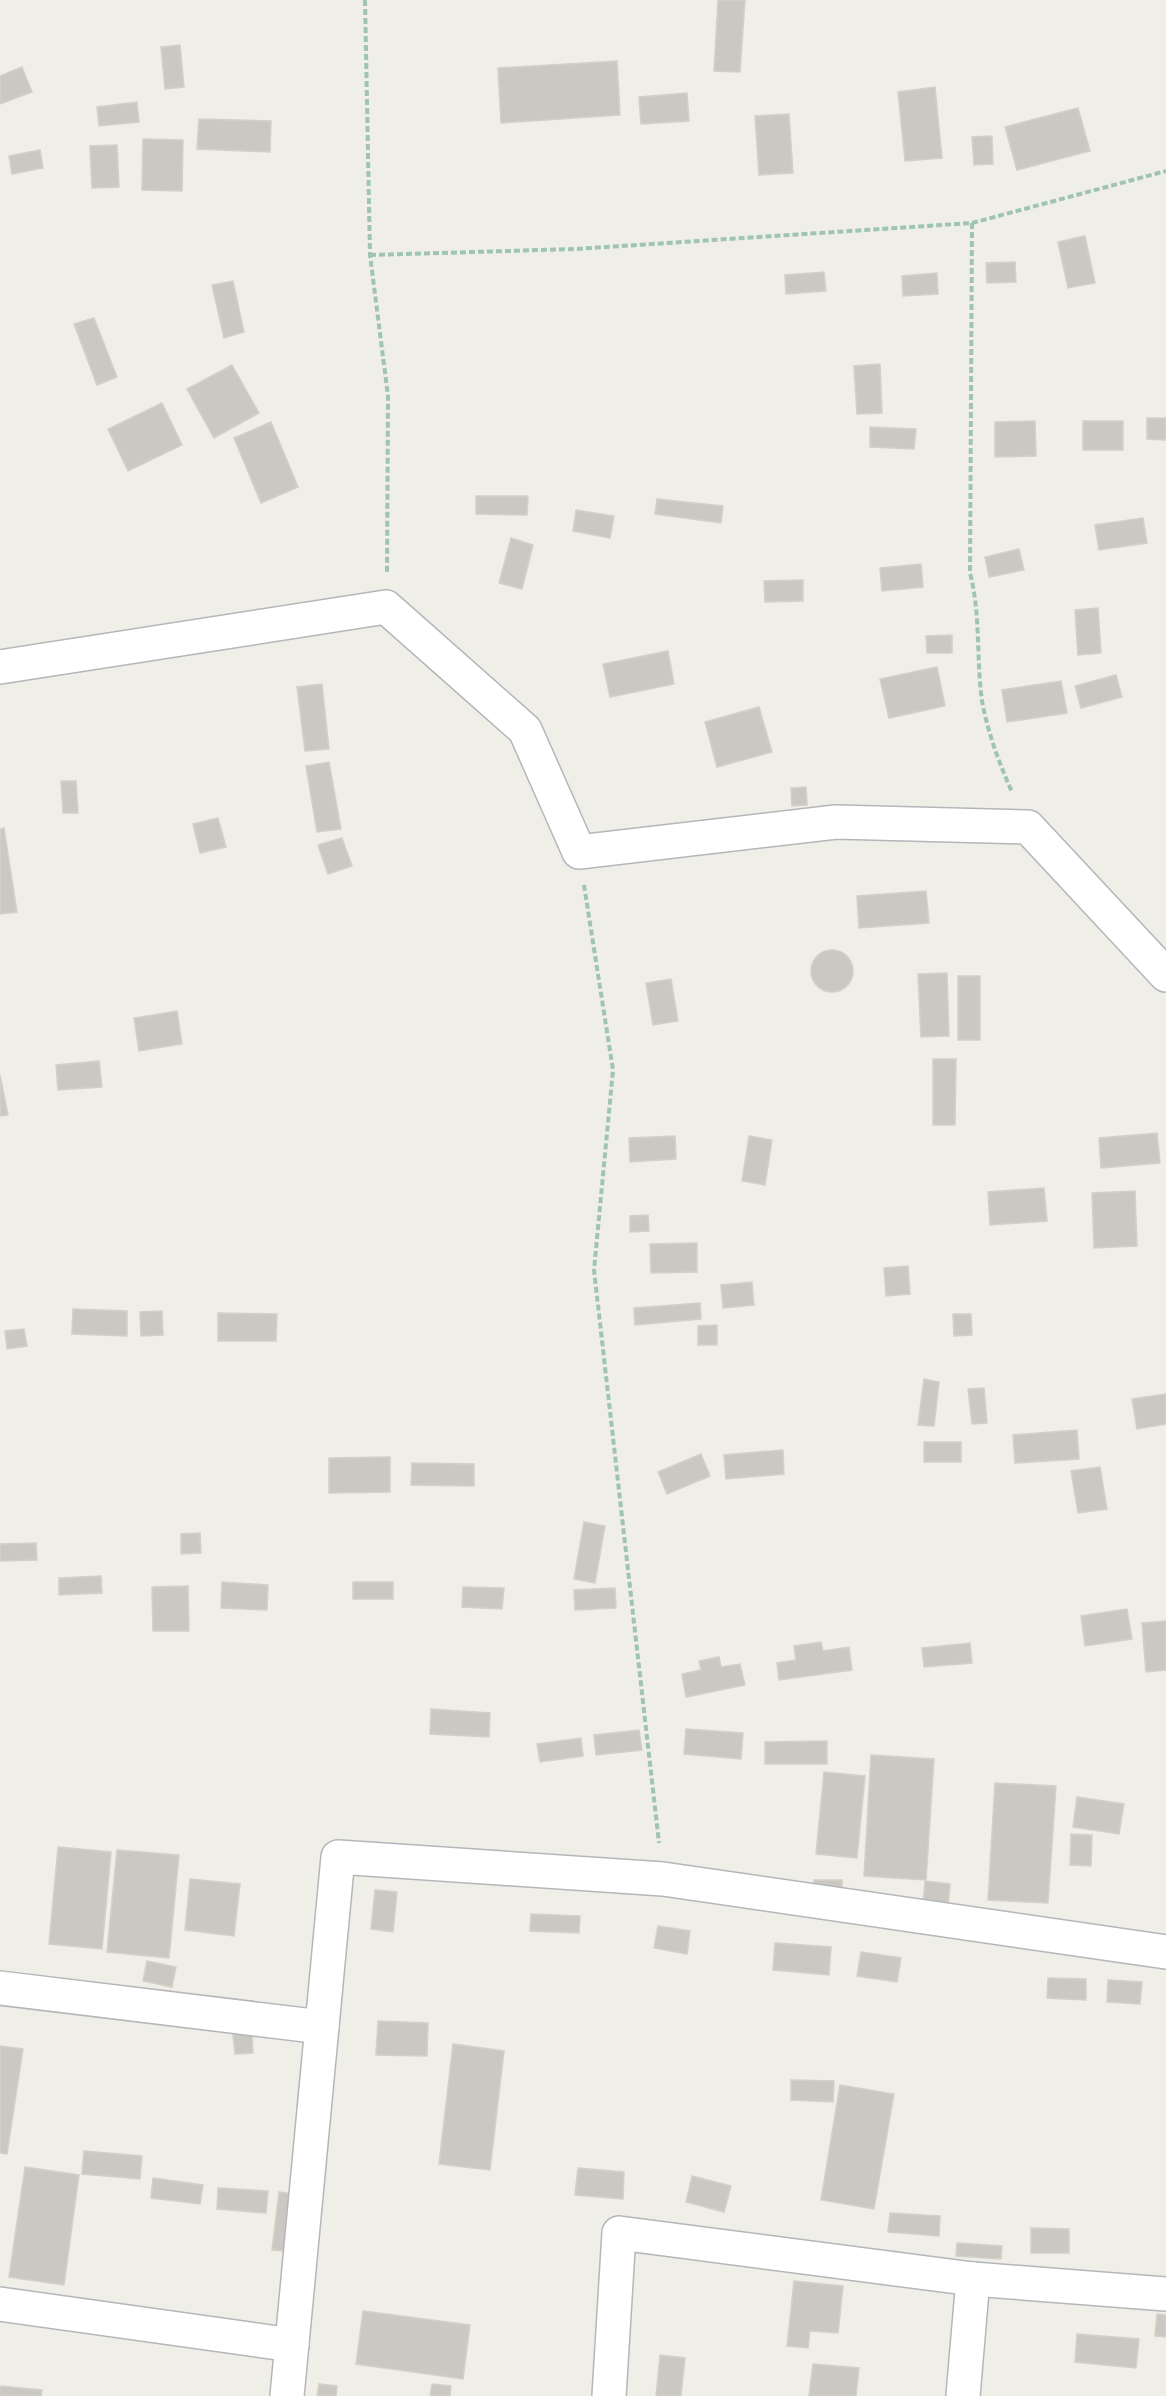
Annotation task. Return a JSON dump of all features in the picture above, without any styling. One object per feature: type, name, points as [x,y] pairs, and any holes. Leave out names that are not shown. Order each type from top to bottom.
[{"type":"street","points":[[0,667],[386,607],[525,730],[579,852],[836,822],[1028,827],[1166,975]]},
{"type":"street","points":[[287,2396],[338,1857],[663,1879],[1166,1952]]},
{"type":"street","points":[[0,1988],[322,2027]]},
{"type":"street","points":[[609,2396],[618,2234],[974,2279],[1166,2294]]},
{"type":"street","points":[[963,2396],[974,2279]]},
{"type":"street","points":[[0,2304],[292,2344]]},
{"type":"path","points":[[365,0],[370,255],[388,396],[386,607]]},
{"type":"path","points":[[370,255],[576,249],[972,223],[1166,171]]},
{"type":"path","points":[[972,223],[970,573],[976,595],[982,700],[995,754],[1028,827]]},
{"type":"path","points":[[579,852],[613,1070],[594,1270],[663,1879]]},
{"type":"building","points":[[718,0],[745,0],[740,72],[714,71]]},
{"type":"building","points":[[180,45],[184,87],[165,89],[161,47]]},
{"type":"building","points":[[617,61],[620,115],[501,123],[498,68]]},
{"type":"building","points":[[22,67],[32,92],[0,104],[0,76]]},
{"type":"building","points":[[935,87],[942,158],[905,161],[898,92]]},
{"type":"building","points":[[687,93],[689,121],[641,124],[639,97]]},
{"type":"building","points":[[137,102],[139,122],[99,126],[97,107]]},
{"type":"building","points":[[1078,108],[1090,151],[1017,170],[1005,127]]},
{"type":"building","points":[[789,114],[793,173],[759,175],[755,116]]},
{"type":"building","points":[[199,119],[271,121],[270,152],[197,149]]},
{"type":"building","points":[[992,136],[993,164],[974,165],[972,137]]},
{"type":"building","points":[[143,139],[183,140],[182,191],[142,190]]},
{"type":"building","points":[[117,145],[119,187],[92,188],[90,146]]},
{"type":"building","points":[[40,150],[43,168],[12,174],[9,156]]},
{"type":"building","points":[[1085,236],[1095,283],[1068,288],[1058,242]]},
{"type":"building","points":[[1015,262],[1016,282],[987,283],[986,263]]},
{"type":"building","points":[[824,272],[826,291],[786,294],[785,275]]},
{"type":"building","points":[[937,273],[938,294],[903,296],[902,276]]},
{"type":"building","points":[[233,281],[244,332],[224,338],[212,285]]},
{"type":"building","points":[[94,318],[117,377],[97,385],[74,324]]},
{"type":"building","points":[[880,364],[882,413],[857,414],[854,366]]},
{"type":"building","points":[[232,365],[259,413],[214,438],[187,389]]},
{"type":"building","points":[[162,403],[182,445],[128,471],[108,429]]},
{"type":"building","points":[[1147,418],[1166,418],[1166,440],[1147,439]]},
{"type":"building","points":[[1035,421],[1036,456],[995,457],[995,422]]},
{"type":"building","points":[[1083,421],[1123,421],[1123,450],[1083,450]]},
{"type":"building","points":[[271,422],[298,487],[261,503],[234,438]]},
{"type":"building","points":[[870,427],[916,429],[914,449],[870,447]]},
{"type":"building","points":[[476,496],[528,496],[527,515],[476,514]]},
{"type":"building","points":[[657,499],[723,506],[721,523],[655,514]]},
{"type":"building","points":[[576,510],[614,516],[610,538],[573,531]]},
{"type":"building","points":[[1143,518],[1147,543],[1099,550],[1095,525]]},
{"type":"building","points":[[511,538],[533,545],[522,589],[499,583]]},
{"type":"building","points":[[1019,549],[1024,570],[989,577],[985,557]]},
{"type":"building","points":[[921,564],[923,587],[882,591],[880,568]]},
{"type":"building","points":[[803,580],[803,601],[765,602],[764,581]]},
{"type":"building","points":[[1098,608],[1101,653],[1078,655],[1075,610]]},
{"type":"building","points":[[952,635],[952,653],[927,653],[926,636]]},
{"type":"building","points":[[668,651],[674,684],[610,697],[603,664]]},
{"type":"building","points":[[937,667],[945,706],[889,718],[880,679]]},
{"type":"building","points":[[1116,675],[1122,697],[1081,708],[1075,686]]},
{"type":"building","points":[[1061,681],[1067,713],[1007,722],[1002,690]]},
{"type":"building","points":[[322,684],[329,749],[305,751],[297,687]]},
{"type":"building","points":[[759,707],[772,752],[717,767],[705,722]]},
{"type":"building","points":[[329,762],[341,829],[317,832],[306,766]]},
{"type":"building","points":[[61,781],[76,781],[78,813],[63,813]]},
{"type":"building","points":[[806,787],[807,805],[792,806],[791,788]]},
{"type":"building","points":[[218,818],[226,847],[200,853],[193,824]]},
{"type":"building","points":[[4,828],[17,912],[0,914],[0,829]]},
{"type":"building","points":[[342,838],[352,866],[328,874],[318,845]]},
{"type":"building","points":[[926,891],[929,923],[859,928],[857,896]]},
{"type":"building","points":[[832,950],[840,951],[847,956],[852,963],[852,979],[847,986],[840,991],[832,992],[824,991],[817,986],[812,979],[811,971],[812,963],[817,956],[824,951]]},
{"type":"building","points":[[947,973],[949,1036],[921,1037],[918,974]]},
{"type":"building","points":[[958,976],[980,976],[980,1040],[958,1040]]},
{"type":"building","points":[[671,979],[678,1021],[653,1025],[646,983]]},
{"type":"building","points":[[177,1011],[182,1044],[139,1051],[134,1018]]},
{"type":"building","points":[[933,1059],[956,1059],[955,1125],[933,1125]]},
{"type":"building","points":[[99,1061],[102,1087],[58,1090],[56,1065]]},
{"type":"building","points":[[0,1075],[8,1115],[0,1116]]},
{"type":"building","points":[[1157,1133],[1160,1163],[1101,1168],[1099,1138]]},
{"type":"building","points":[[675,1136],[676,1159],[630,1162],[629,1138]]},
{"type":"building","points":[[749,1136],[772,1140],[765,1185],[742,1181]]},
{"type":"building","points":[[1044,1188],[1047,1221],[990,1225],[988,1192]]},
{"type":"building","points":[[1135,1191],[1137,1246],[1094,1248],[1092,1193]]},
{"type":"building","points":[[648,1215],[649,1231],[630,1232],[630,1216]]},
{"type":"building","points":[[697,1243],[697,1272],[651,1273],[650,1244]]},
{"type":"building","points":[[908,1266],[910,1294],[886,1296],[884,1268]]},
{"type":"building","points":[[752,1282],[754,1305],[723,1308],[721,1285]]},
{"type":"building","points":[[700,1303],[701,1319],[635,1325],[634,1308]]},
{"type":"building","points":[[73,1309],[127,1311],[127,1336],[72,1334]]},
{"type":"building","points":[[162,1311],[163,1335],[141,1336],[140,1312]]},
{"type":"building","points":[[218,1313],[277,1314],[276,1341],[218,1341]]},
{"type":"building","points":[[953,1314],[971,1314],[972,1335],[954,1336]]},
{"type":"building","points":[[717,1325],[717,1345],[698,1345],[698,1326]]},
{"type":"building","points":[[24,1329],[27,1346],[7,1349],[5,1331]]},
{"type":"building","points":[[924,1379],[939,1382],[934,1426],[918,1425]]},
{"type":"building","points":[[984,1388],[987,1423],[972,1424],[968,1389]]},
{"type":"building","points":[[1166,1394],[1166,1424],[1137,1429],[1132,1399]]},
{"type":"building","points":[[1077,1430],[1079,1459],[1015,1463],[1013,1435]]},
{"type":"building","points":[[924,1442],[961,1442],[961,1462],[924,1462]]},
{"type":"building","points":[[783,1450],[784,1474],[726,1479],[724,1455]]},
{"type":"building","points":[[701,1454],[710,1476],[667,1494],[658,1472]]},
{"type":"building","points":[[390,1457],[390,1492],[329,1493],[329,1458]]},
{"type":"building","points":[[412,1463],[474,1464],[474,1486],[411,1485]]},
{"type":"building","points":[[1100,1467],[1107,1509],[1078,1513],[1071,1471]]},
{"type":"building","points":[[584,1522],[605,1526],[595,1583],[574,1579]]},
{"type":"building","points":[[200,1533],[201,1553],[181,1554],[181,1534]]},
{"type":"building","points":[[36,1543],[37,1560],[0,1561],[0,1544]]},
{"type":"building","points":[[101,1576],[102,1593],[59,1595],[59,1578]]},
{"type":"building","points":[[222,1582],[268,1585],[267,1610],[221,1608]]},
{"type":"building","points":[[353,1582],[393,1582],[393,1599],[353,1599]]},
{"type":"building","points":[[188,1586],[189,1631],[153,1631],[152,1587]]},
{"type":"building","points":[[463,1587],[504,1588],[502,1609],[462,1607]]},
{"type":"building","points":[[615,1588],[616,1608],[575,1610],[574,1590]]},
{"type":"building","points":[[1127,1609],[1132,1639],[1085,1646],[1081,1616]]},
{"type":"building","points":[[1166,1621],[1166,1670],[1146,1672],[1142,1623]]},
{"type":"building","points":[[821,1642],[823,1651],[849,1647],[852,1670],[779,1680],[777,1663],[796,1660],[794,1646]]},
{"type":"building","points":[[970,1643],[972,1663],[924,1667],[922,1648]]},
{"type":"building","points":[[719,1657],[721,1667],[740,1664],[745,1685],[686,1697],[682,1674],[701,1670],[699,1661]]},
{"type":"building","points":[[431,1709],[490,1713],[489,1737],[430,1734]]},
{"type":"building","points":[[686,1729],[743,1733],[741,1759],[684,1754]]},
{"type":"building","points":[[639,1730],[642,1750],[596,1755],[594,1735]]},
{"type":"building","points":[[581,1738],[583,1756],[540,1762],[537,1744]]},
{"type":"building","points":[[827,1741],[827,1764],[765,1764],[765,1742]]},
{"type":"building","points":[[871,1755],[934,1759],[926,1880],[864,1876]]},
{"type":"building","points":[[824,1772],[865,1776],[857,1858],[816,1854]]},
{"type":"building","points":[[995,1783],[1056,1786],[1048,1903],[988,1900]]},
{"type":"building","points":[[1077,1797],[1124,1804],[1119,1834],[1073,1827]]},
{"type":"building","points":[[1071,1834],[1092,1835],[1091,1866],[1070,1865]]},
{"type":"building","points":[[58,1847],[111,1852],[102,1949],[49,1944]]},
{"type":"building","points":[[117,1850],[179,1855],[169,1958],[107,1952]]},
{"type":"building","points":[[190,1879],[240,1884],[234,1936],[185,1930]]},
{"type":"building","points":[[814,1880],[842,1880],[842,1897],[814,1898]]},
{"type":"building","points":[[925,1881],[950,1884],[948,1907],[923,1905]]},
{"type":"building","points":[[375,1890],[397,1892],[393,1932],[371,1929]]},
{"type":"building","points":[[531,1914],[580,1916],[579,1933],[530,1931]]},
{"type":"building","points":[[658,1926],[690,1931],[687,1954],[654,1948]]},
{"type":"building","points":[[775,1943],[831,1947],[829,1975],[773,1970]]},
{"type":"building","points":[[861,1952],[901,1958],[897,1982],[857,1976]]},
{"type":"building","points":[[147,1961],[176,1967],[172,1987],[143,1981]]},
{"type":"building","points":[[1048,1978],[1086,1979],[1086,2000],[1047,1998]]},
{"type":"building","points":[[1108,1980],[1142,1982],[1140,2004],[1107,2002]]},
{"type":"building","points":[[378,2021],[428,2023],[427,2056],[376,2055]]},
{"type":"building","points":[[252,2033],[253,2053],[235,2054],[233,2035]]},
{"type":"building","points":[[453,2044],[504,2051],[490,2170],[439,2164]]},
{"type":"building","points":[[0,2046],[23,2049],[7,2154],[0,2153]]},
{"type":"building","points":[[791,2080],[834,2081],[833,2102],[791,2100]]},
{"type":"building","points":[[840,2085],[894,2094],[874,2209],[821,2200]]},
{"type":"building","points":[[84,2151],[142,2156],[140,2179],[82,2174]]},
{"type":"building","points":[[25,2167],[79,2175],[64,2285],[9,2277]]},
{"type":"building","points":[[578,2168],[624,2172],[623,2199],[575,2195]]},
{"type":"building","points":[[692,2176],[731,2186],[724,2212],[686,2202]]},
{"type":"building","points":[[153,2178],[203,2185],[200,2204],[151,2198]]},
{"type":"building","points":[[218,2188],[268,2191],[266,2213],[217,2209]]},
{"type":"building","points":[[279,2192],[292,2194],[286,2251],[272,2250]]},
{"type":"building","points":[[890,2213],[940,2216],[939,2236],[888,2232]]},
{"type":"building","points":[[1031,2228],[1069,2229],[1069,2253],[1031,2253]]},
{"type":"building","points":[[957,2243],[1002,2246],[1001,2259],[956,2256]]},
{"type":"building","points":[[794,2281],[843,2286],[838,2333],[810,2331],[808,2348],[787,2346]]},
{"type":"building","points":[[363,2311],[470,2325],[463,2379],[356,2364]]},
{"type":"building","points":[[1157,2314],[1166,2315],[1166,2337],[1155,2336]]},
{"type":"building","points":[[1077,2334],[1139,2339],[1136,2368],[1075,2362]]},
{"type":"building","points":[[660,2355],[685,2358],[681,2396],[656,2396]]},
{"type":"building","points":[[813,2364],[859,2368],[856,2396],[809,2396]]},
{"type":"building","points":[[319,2384],[337,2386],[336,2396],[317,2396]]},
{"type":"building","points":[[432,2384],[451,2386],[450,2396],[430,2396]]},
{"type":"building","points":[[0,2386],[42,2390],[41,2396],[0,2396]]}]
